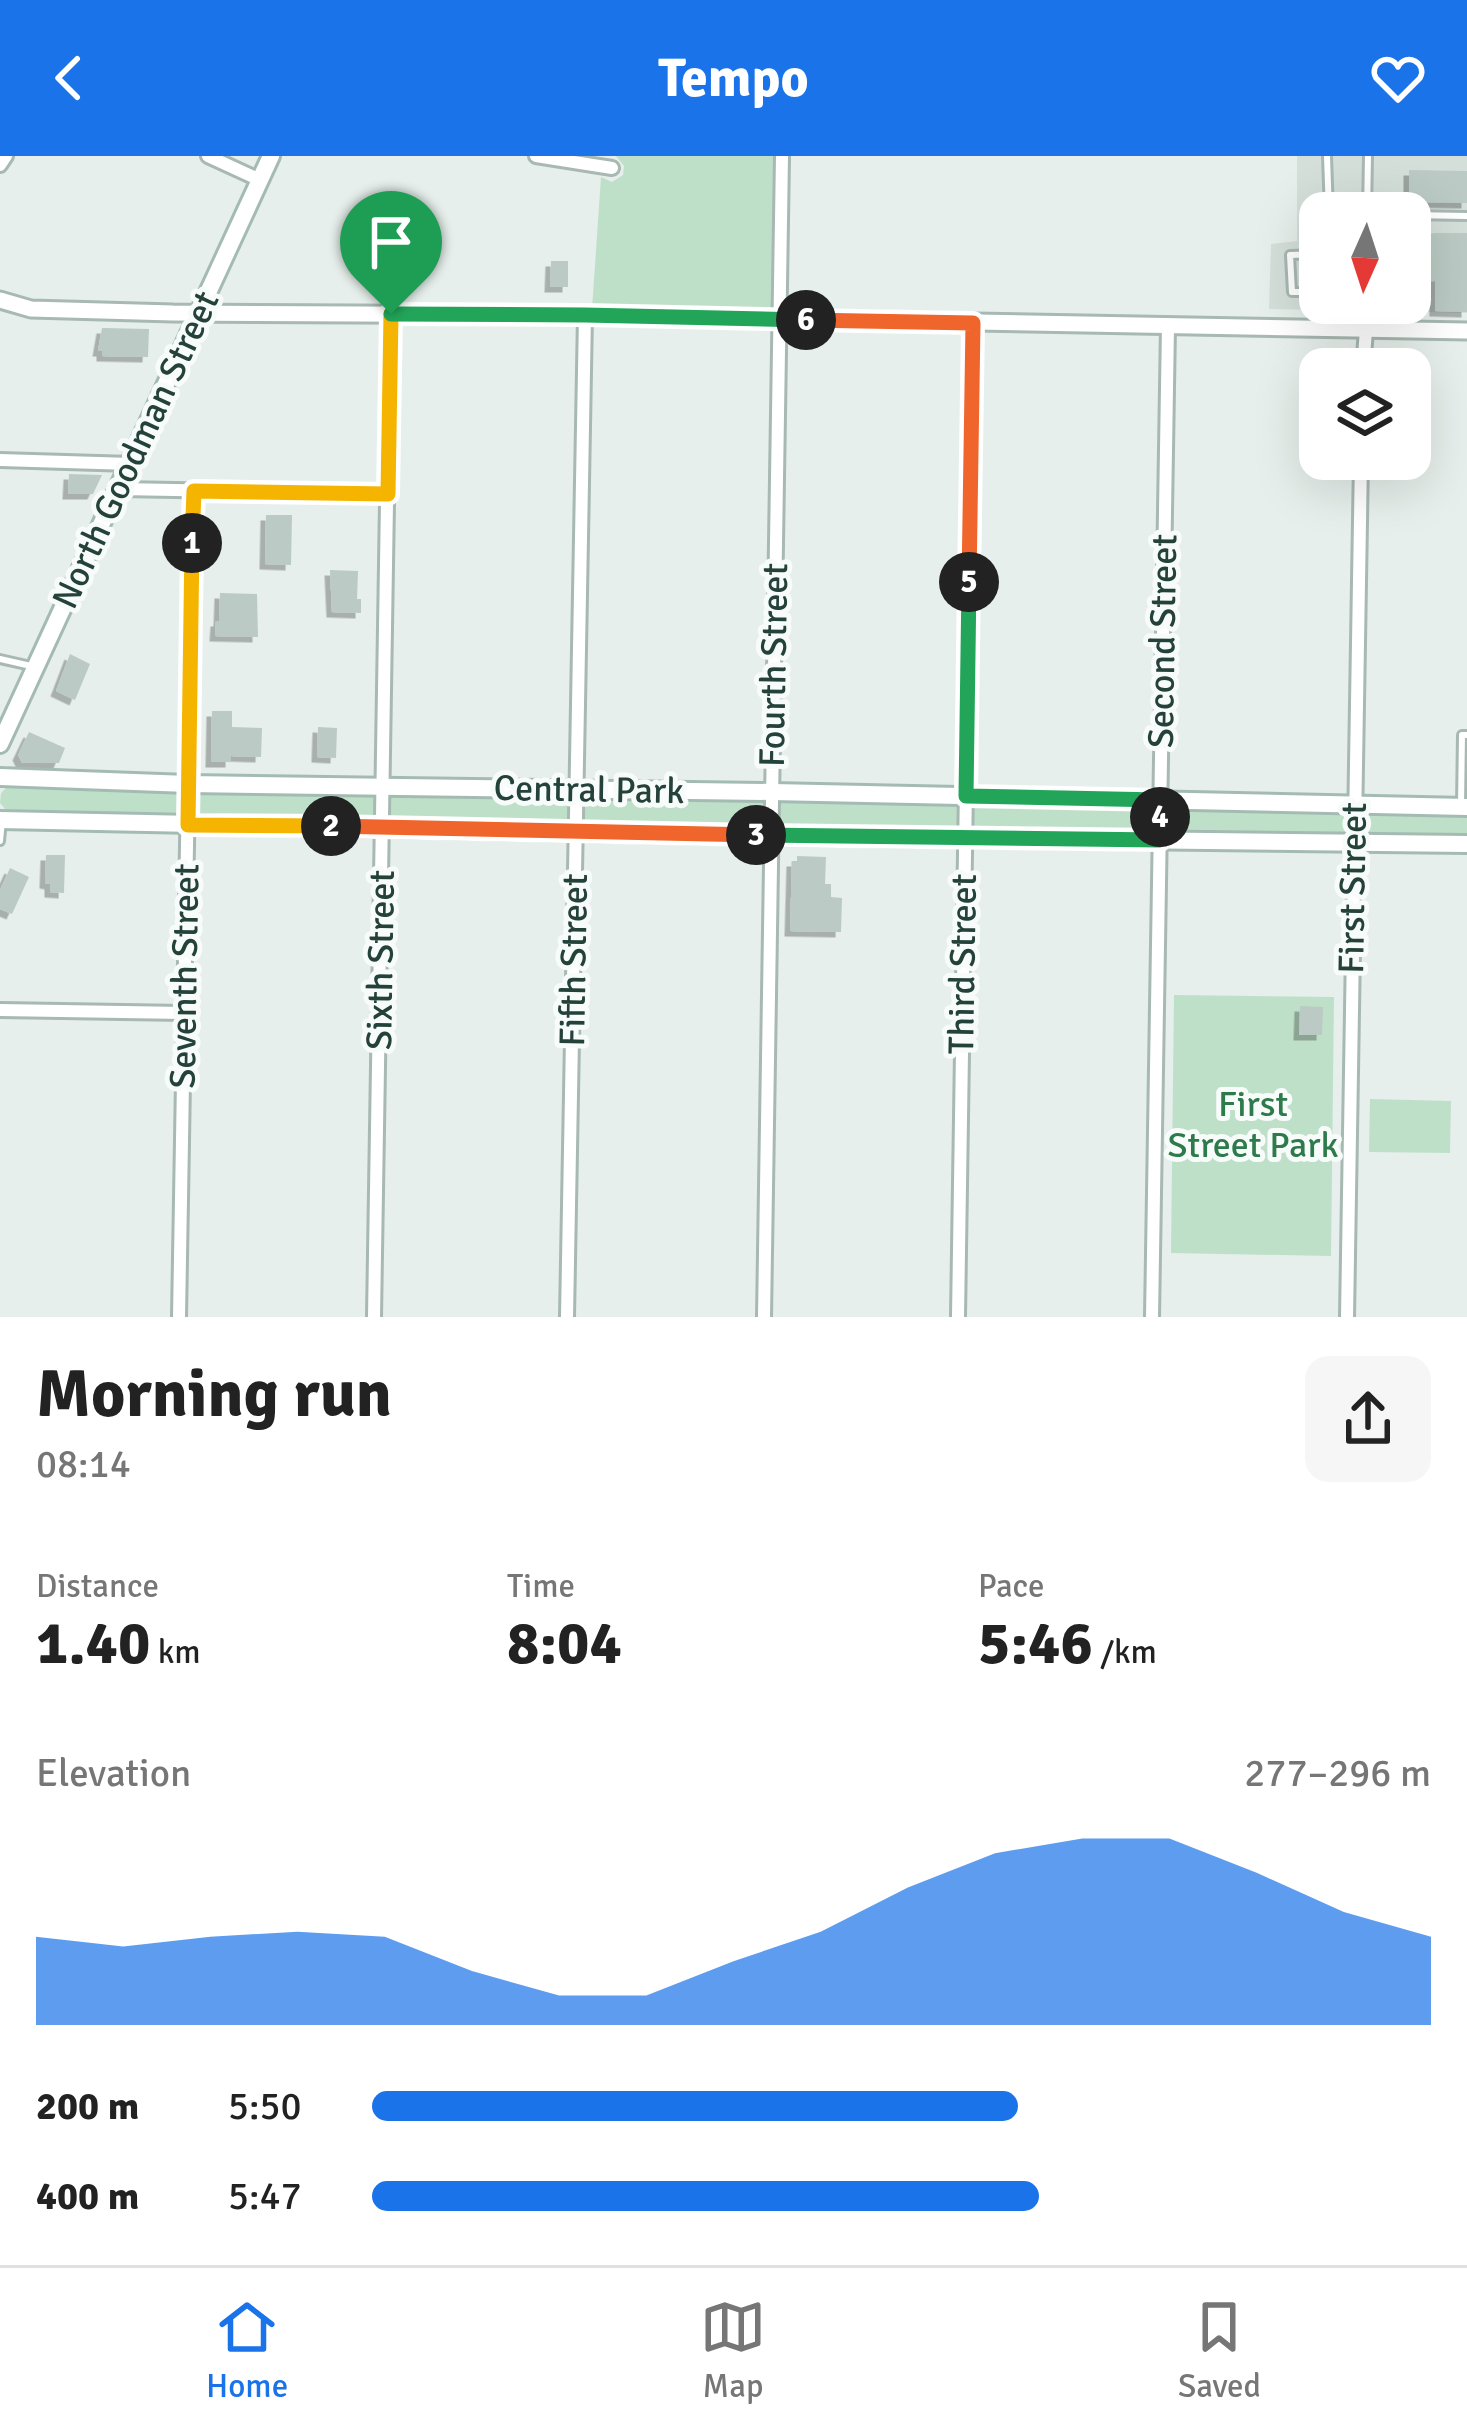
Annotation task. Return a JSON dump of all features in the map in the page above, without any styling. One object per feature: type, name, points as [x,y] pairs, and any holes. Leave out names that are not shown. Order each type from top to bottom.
[{"type":"main road","name":"North Goodman Street","points":[[0,744],[6,717],[36,667],[271,156]]},
{"type":"main road","name":"Central Park","points":[[0,777],[1464,807]]},
{"type":"main road","name":"Central Park","points":[[1,820],[1467,844]]},
{"type":"street","points":[[0,165],[7,156]]},
{"type":"street","points":[[208,156],[260,180]]},
{"type":"street","points":[[536,156],[612,168]]},
{"type":"street","name":"Fourth Street","points":[[764,1317],[782,156]]},
{"type":"street","points":[[0,300],[31,309],[1467,331]]},
{"type":"street","name":"Sixth Street","points":[[374,1317],[391,314]]},
{"type":"street","name":"Fifth Street","points":[[567,1317],[585,315]]},
{"type":"street","name":"Third Street","points":[[958,1317],[973,323]]},
{"type":"street","name":"Second Street","points":[[1152,1317],[1168,326]]},
{"type":"street","points":[[1365,348],[1366,330]]},
{"type":"street","points":[[0,460],[131,464]]},
{"type":"street","name":"First Street","points":[[1347,1317],[1361,480]]},
{"type":"street","points":[[119,489],[388,494]]},
{"type":"street","name":"Seventh Street","points":[[179,1317],[194,491]]},
{"type":"street","points":[[0,1010],[184,1013]]},
{"type":"lane","points":[[1327,156],[1328,192]]},
{"type":"lane","points":[[1367,192],[1368,156]]},
{"type":"lane","points":[[1431,215],[1467,216]]},
{"type":"lane","points":[[1299,255],[1290,255],[1292,292],[1299,292]]},
{"type":"lane","points":[[1366,324],[1366,330]]},
{"type":"lane","points":[[0,659],[36,667]]},
{"type":"lane","points":[[1464,807],[1462,735],[1467,735]]},
{"type":"lane","points":[[0,841],[1,820]]},
{"type":"shaded area","points":[[1297,156],[1467,156],[1467,313],[1431,312],[1431,192],[1299,192],[1299,310],[1269,309],[1271,244],[1297,241]]},
{"type":"green space","points":[[616,156],[775,156],[771,308],[592,309],[601,177],[612,182],[623,175],[624,166]]},
{"type":"green space","points":[[7,787],[1467,813],[1467,840],[10,815],[0,803]]},
{"type":"green space","name":"First Street Park","points":[[1174,995],[1334,997],[1331,1256],[1171,1253]]},
{"type":"green space","points":[[1370,1099],[1451,1101],[1450,1153],[1369,1152]]},
{"type":"building","points":[[1409,170],[1467,171],[1467,203],[1431,202],[1431,192],[1409,192]]},
{"type":"building","points":[[1467,233],[1467,312],[1435,311],[1431,234]]},
{"type":"building","points":[[551,261],[568,261],[568,287],[550,287]]},
{"type":"building","points":[[102,328],[149,329],[148,357],[102,356],[98,351]]},
{"type":"building","points":[[69,474],[102,475],[93,494],[68,494]]},
{"type":"building","points":[[266,515],[292,515],[291,565],[265,564]]},
{"type":"building","points":[[330,570],[358,571],[361,613],[332,612]]},
{"type":"building","points":[[220,593],[257,594],[258,637],[215,636]]},
{"type":"building","points":[[70,654],[90,664],[75,700],[56,691]]},
{"type":"building","points":[[212,711],[232,711],[232,727],[262,728],[261,757],[231,756],[231,762],[211,762]]},
{"type":"building","points":[[318,727],[337,728],[336,758],[317,757]]},
{"type":"building","points":[[29,732],[65,748],[59,763],[22,763],[18,755]]},
{"type":"building","points":[[46,855],[65,855],[64,893],[50,892],[50,884],[45,883]]},
{"type":"building","points":[[797,856],[826,857],[825,884],[831,884],[831,897],[842,898],[841,932],[790,931],[792,861]]},
{"type":"building","points":[[10,868],[29,877],[12,914],[0,909],[0,890]]},
{"type":"building","points":[[1300,1006],[1323,1007],[1322,1035],[1299,1035]]},
{"type":"route","points":[[391,314],[973,323],[966,796],[1160,800],[1160,840],[188,825],[194,491],[388,494],[391,314]]}]
